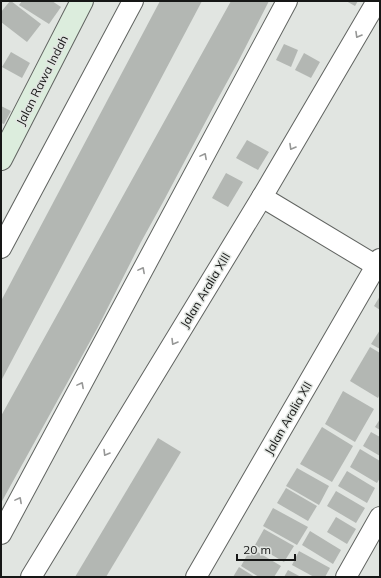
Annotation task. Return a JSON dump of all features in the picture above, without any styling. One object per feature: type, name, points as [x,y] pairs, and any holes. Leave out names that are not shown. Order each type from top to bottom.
[{"type":"street","name":"Jalan Rawa Indah","points":[[1,159],[82,1]]},
{"type":"street","points":[[1,248],[133,1]]},
{"type":"street","points":[[1,534],[287,1]]},
{"type":"street","name":"Jalan Aralia XIII","points":[[31,577],[262,197],[377,1]]},
{"type":"street","points":[[262,197],[379,264]]},
{"type":"street","name":"Jalan Aralia XII","points":[[196,577],[379,264]]},
{"type":"street","points":[[346,577],[380,517]]},
{"type":"building","points":[[10,1],[41,24],[27,42],[1,22],[1,12]]},
{"type":"building","points":[[22,1],[52,1],[61,7],[49,24],[19,5]]},
{"type":"building","points":[[160,1],[202,1],[1,381],[1,301]]},
{"type":"building","points":[[231,1],[269,1],[238,62],[141,242],[98,327],[1,503],[1,416]]},
{"type":"building","points":[[346,1],[358,1],[355,6]]},
{"type":"building","points":[[284,44],[298,50],[291,67],[276,60]]},
{"type":"building","points":[[11,52],[30,63],[22,78],[2,67]]},
{"type":"building","points":[[304,53],[320,62],[311,78],[295,70]]},
{"type":"building","points":[[1,106],[11,111],[4,124],[1,123]]},
{"type":"building","points":[[247,140],[269,152],[258,170],[236,158]]},
{"type":"building","points":[[226,173],[243,182],[228,207],[212,198]]},
{"type":"building","points":[[380,296],[380,310],[374,306]]},
{"type":"building","points":[[380,330],[380,349],[371,344]]},
{"type":"building","points":[[370,347],[380,353],[380,394],[378,398],[350,381]]},
{"type":"building","points":[[343,391],[374,409],[355,442],[325,424]]},
{"type":"building","points":[[380,419],[380,430],[375,427]]},
{"type":"building","points":[[322,427],[353,446],[332,482],[300,464]]},
{"type":"building","points":[[371,432],[380,437],[380,456],[363,446]]},
{"type":"building","points":[[158,438],[181,452],[106,577],[75,577]]},
{"type":"building","points":[[360,449],[380,461],[380,478],[377,483],[350,467]]},
{"type":"building","points":[[297,468],[329,486],[319,505],[286,486]]},
{"type":"building","points":[[347,471],[375,488],[367,503],[338,486]]},
{"type":"building","points":[[286,488],[317,506],[308,521],[277,503]]},
{"type":"building","points":[[336,491],[365,508],[356,523],[327,506]]},
{"type":"building","points":[[273,508],[308,527],[297,545],[263,526]]},
{"type":"building","points":[[336,517],[356,529],[347,544],[327,532]]},
{"type":"building","points":[[264,529],[294,546],[284,562],[255,545]]},
{"type":"building","points":[[310,531],[341,550],[333,564],[302,545]]},
{"type":"building","points":[[251,548],[281,566],[274,577],[259,577],[241,566]]},
{"type":"building","points":[[299,551],[330,568],[325,577],[314,577],[292,565]]},
{"type":"building","points":[[239,567],[255,577],[233,577]]},
{"type":"building","points":[[288,570],[301,577],[284,577]]}]
